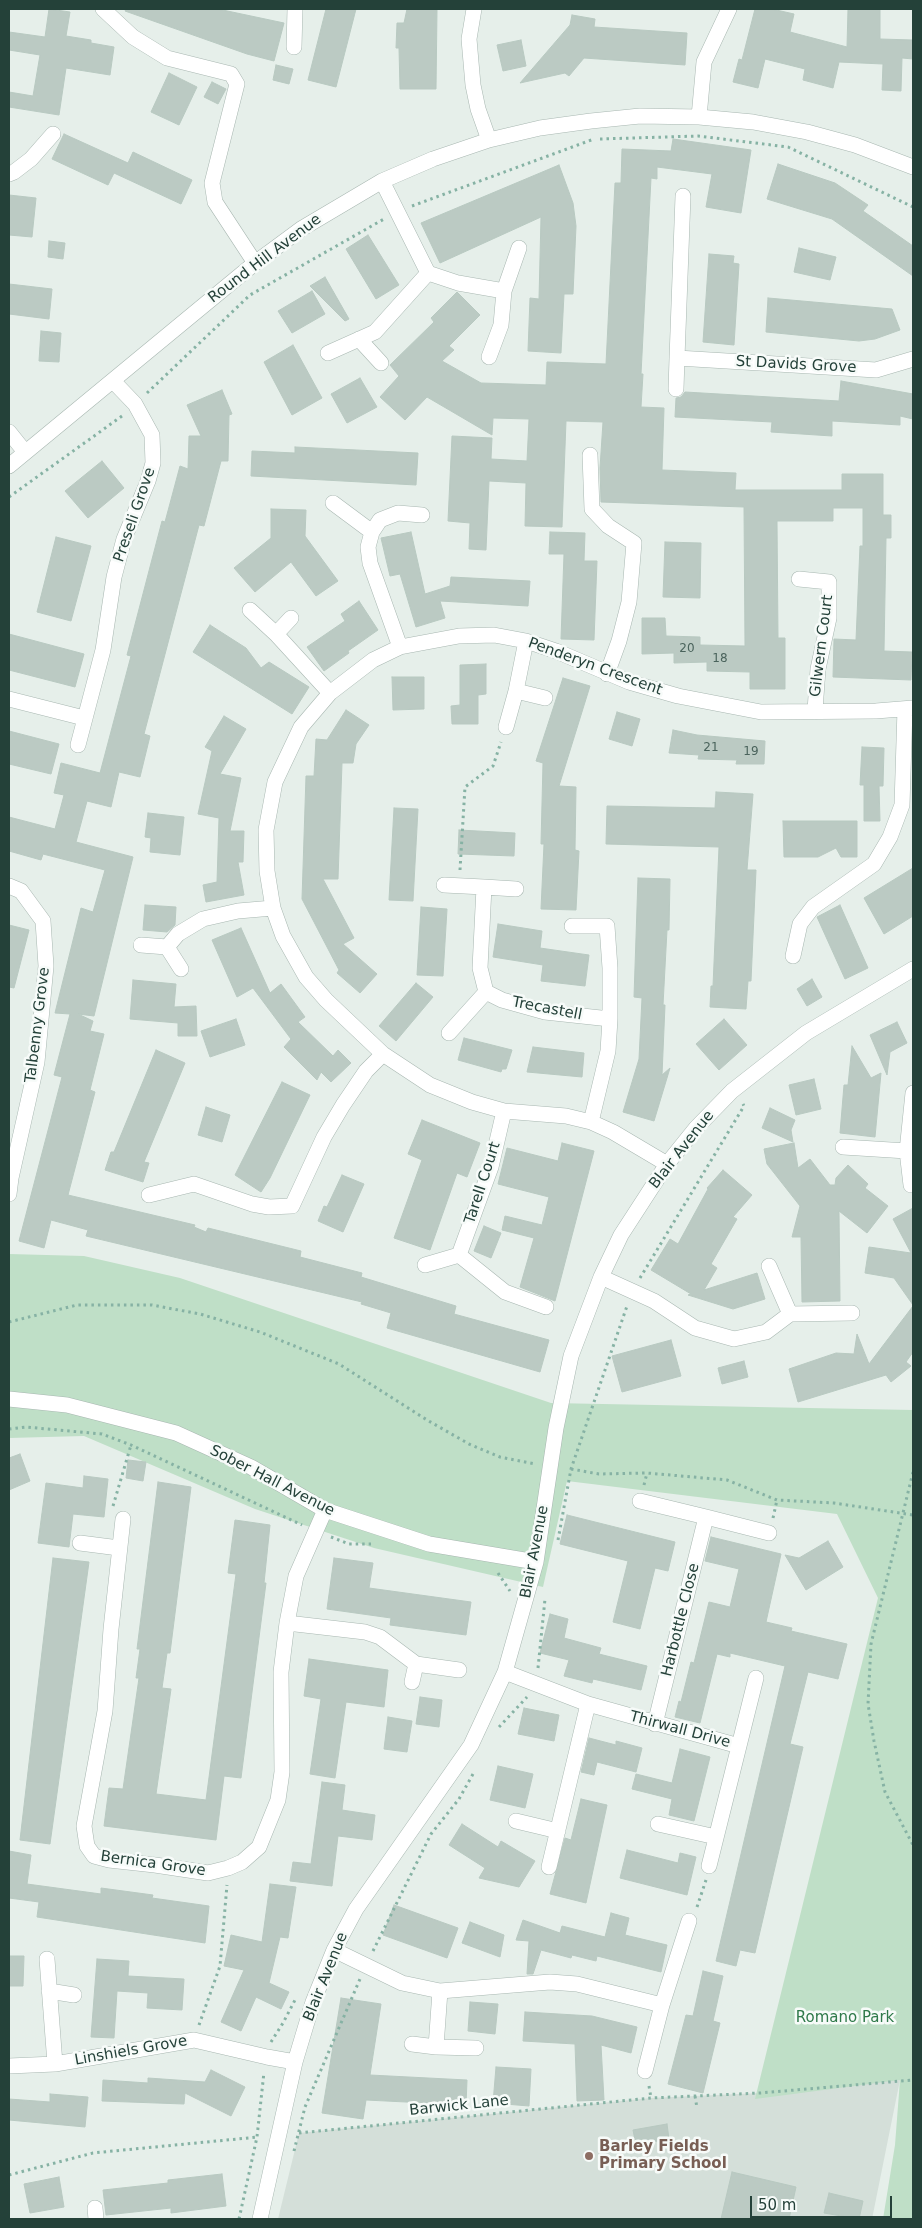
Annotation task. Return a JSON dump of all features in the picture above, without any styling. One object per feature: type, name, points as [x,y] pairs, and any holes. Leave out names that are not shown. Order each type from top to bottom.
[{"type":"street","points":[[103,9],[132,37],[166,58],[232,74],[237,84],[226,120],[212,183],[215,202],[255,263]]},
{"type":"street","points":[[294,47],[295,9]]},
{"type":"street","points":[[474,9],[469,39],[474,84],[478,109],[489,140]]},
{"type":"street","points":[[699,118],[704,62],[729,9]]},
{"type":"street","name":"Round Hill Avenue","points":[[9,466],[255,263],[301,229],[382,181],[433,159],[489,140],[540,128],[591,121],[640,116],[699,118],[753,122],[807,132],[912,161]]},
{"type":"street","points":[[12,173],[30,159],[52,134]]},
{"type":"street","points":[[382,181],[428,273],[458,283],[504,291]]},
{"type":"street","points":[[676,388],[683,196]]},
{"type":"street","points":[[489,356],[501,325],[504,291],[519,248]]},
{"type":"street","points":[[328,353],[375,332],[428,273]]},
{"type":"street","points":[[359,339],[381,363]]},
{"type":"street","name":"St Davids Grove","points":[[677,358],[876,370],[913,360]]},
{"type":"street","name":"Preseli Grove","points":[[78,746],[103,650],[114,577],[124,538],[148,481],[153,463],[152,434],[135,404],[114,381]]},
{"type":"street","points":[[9,432],[25,452]]},
{"type":"street","points":[[590,454],[592,509],[608,526],[634,543],[629,602],[619,641],[607,674]]},
{"type":"street","points":[[333,503],[372,532]]},
{"type":"street","points":[[400,647],[370,564],[368,547],[372,532],[380,520],[398,513],[422,514]]},
{"type":"street","name":"Gilwern Court","points":[[799,579],[829,582],[829,618],[818,669],[815,710]]},
{"type":"street","points":[[250,610],[276,634],[330,693]]},
{"type":"street","points":[[276,634],[291,618]]},
{"type":"street","name":"Penderyn Crescent","points":[[668,1164],[613,1132],[591,1122],[566,1116],[504,1111],[472,1102],[430,1085],[383,1054],[326,1000],[306,977],[283,936],[273,908],[267,871],[266,830],[275,782],[301,727],[330,693],[374,660],[400,647],[459,636],[494,635],[526,641],[556,651],[607,674],[678,696],[761,712],[815,710],[876,711],[909,708]]},
{"type":"street","points":[[506,728],[526,641]]},
{"type":"street","points":[[516,691],[545,698]]},
{"type":"street","points":[[9,699],[84,718]]},
{"type":"street","points":[[793,956],[800,924],[813,907],[874,864],[890,837],[902,805],[909,708]]},
{"type":"street","points":[[451,885],[516,889]]},
{"type":"street","name":"Talbenny Grove","points":[[9,886],[21,891],[43,921],[46,966],[37,1062],[10,1178],[9,1194]]},
{"type":"street","points":[[449,1033],[486,992],[480,968],[484,887]]},
{"type":"street","points":[[167,948],[178,934],[203,919],[238,911],[273,908]]},
{"type":"street","points":[[572,926],[607,926],[610,968],[608,1051],[591,1122]]},
{"type":"street","points":[[142,945],[167,948],[181,969]]},
{"type":"street","name":"Blair Avenue","points":[[260,2219],[295,2062],[313,2002],[334,1950],[360,1903],[471,1745],[505,1672],[536,1562],[571,1356],[601,1277],[621,1235],[668,1164],[696,1128],[732,1092],[776,1055],[806,1033],[911,975]]},
{"type":"street","name":"Trecastell","points":[[486,992],[502,1000],[545,1012],[610,1019]]},
{"type":"street","points":[[150,1195],[194,1184],[252,1204],[269,1207],[292,1206],[324,1137],[343,1105],[366,1071],[383,1054]]},
{"type":"street","points":[[911,1185],[907,1151],[913,1093]]},
{"type":"street","name":"Tarell Court","points":[[459,1255],[490,1167],[504,1111]]},
{"type":"street","points":[[843,1147],[907,1151]]},
{"type":"street","points":[[425,1265],[459,1255],[504,1292],[546,1306]]},
{"type":"street","points":[[769,1266],[790,1314]]},
{"type":"street","points":[[601,1277],[654,1301],[695,1328],[734,1339],[766,1332],[790,1314],[852,1313]]},
{"type":"street","name":"Sober Hall Avenue","points":[[9,1399],[67,1405],[176,1434],[250,1467],[325,1510],[429,1544],[536,1562]]},
{"type":"street","points":[[640,1501],[769,1533]]},
{"type":"street","name":"Bernica Grove","points":[[123,1519],[105,1711],[84,1826],[87,1846],[94,1856],[109,1860],[208,1873],[242,1862],[259,1847],[278,1800],[282,1772],[281,1672],[287,1623],[296,1576],[325,1510]]},
{"type":"street","name":"Harbottle Close","points":[[655,1724],[706,1517]]},
{"type":"street","points":[[80,1543],[119,1548]]},
{"type":"street","points":[[287,1623],[365,1632],[380,1637],[416,1664],[460,1670]]},
{"type":"street","points":[[412,1682],[416,1664]]},
{"type":"street","name":"Thirwall Drive","points":[[505,1672],[588,1704],[739,1746],[709,1866]]},
{"type":"street","points":[[739,1746],[756,1678]]},
{"type":"street","points":[[549,1867],[588,1704]]},
{"type":"street","points":[[516,1821],[558,1831]]},
{"type":"street","points":[[658,1824],[716,1837]]},
{"type":"street","points":[[645,2071],[662,2005],[689,1921]]},
{"type":"street","points":[[334,1950],[402,1983],[440,1991],[550,1982],[576,1984],[662,2005]]},
{"type":"street","name":"Linshiels Grove","points":[[47,1959],[55,2064]]},
{"type":"street","points":[[49,1991],[74,1995]]},
{"type":"street","points":[[436,2047],[440,1991]]},
{"type":"street","name":"Linshiels Grove","points":[[9,2066],[55,2064],[194,2040],[295,2062]]},
{"type":"street","points":[[412,2044],[476,2048]]},
{"type":"path","points":[[9,497],[135,404],[250,295],[396,212],[594,139],[698,136],[788,147],[913,206]]},
{"type":"path","points":[[451,885],[465,787],[493,766],[506,728]]},
{"type":"path","points":[[9,1322],[77,1305],[152,1305],[200,1314],[260,1332],[339,1364],[469,1444],[500,1457],[599,1474],[647,1473],[727,1480],[777,1500],[834,1504],[913,1515]]},
{"type":"path","points":[[9,1429],[26,1427],[102,1434],[131,1444],[316,1531],[349,1544],[378,1544]]},
{"type":"path","points":[[123,1519],[111,1511],[131,1444]]},
{"type":"path","points":[[913,1472],[871,1644],[868,1704],[885,1792],[913,1845]]},
{"type":"path","points":[[496,1570],[510,1591],[509,1600]]},
{"type":"path","points":[[689,1921],[692,1911],[699,1906],[709,1866]]},
{"type":"path","points":[[194,2040],[220,1966],[228,1868]]},
{"type":"path","points":[[239,2219],[256,2137],[269,2044],[283,2023],[296,1997]]},
{"type":"path","name":"Barwick Lane","points":[[9,2174],[94,2153],[695,2096],[760,2094],[913,2080]]},
{"type":"path","points":[[695,2096],[697,2108]]},
{"type":"shaded area","name":"Barley Fields Primary School","points":[[900,2080],[872,2219],[278,2219],[299,2133],[651,2098],[760,2093]]},
{"type":"green space","name":"Romano Park","points":[[9,1254],[84,1256],[180,1278],[551,1403],[913,1410],[913,2219],[883,2219],[895,2145],[900,2080],[755,2099],[878,1598],[837,1514],[567,1481],[543,1587],[374,1548],[255,1509],[84,1436],[9,1438]]},
{"type":"building","points":[[49,9],[70,12],[66,36],[91,40],[91,43],[114,47],[110,75],[66,68],[59,115],[9,107],[9,92],[33,96],[40,55],[9,50],[9,32],[45,37]]},
{"type":"building","points":[[126,9],[218,9],[284,23],[274,61],[247,54],[125,11]]},
{"type":"building","points":[[326,9],[356,9],[336,87],[308,80]]},
{"type":"building","points":[[407,9],[437,9],[436,89],[400,89],[399,48],[396,48],[397,23],[404,23]]},
{"type":"building","points":[[755,9],[772,9],[794,14],[790,32],[847,47],[848,9],[880,9],[880,39],[913,40],[913,59],[902,58],[901,91],[882,90],[883,64],[839,62],[833,88],[803,80],[805,69],[765,59],[758,88],[733,82],[739,59],[742,60]]},
{"type":"building","points":[[572,15],[595,19],[594,27],[687,33],[685,65],[584,58],[569,76],[565,73],[520,83],[570,25]]},
{"type":"building","points":[[521,40],[526,66],[503,71],[497,45]]},
{"type":"building","points":[[276,65],[293,69],[289,84],[273,80]]},
{"type":"building","points":[[169,73],[197,87],[179,125],[151,112]]},
{"type":"building","points":[[212,82],[226,89],[218,104],[204,97]]},
{"type":"building","points":[[64,134],[128,163],[133,152],[192,180],[181,204],[114,173],[108,185],[52,159]]},
{"type":"building","points":[[673,139],[751,150],[741,213],[706,207],[712,174],[657,167],[657,179],[651,178],[641,407],[664,408],[662,470],[736,473],[735,490],[842,490],[842,474],[883,474],[883,515],[891,515],[891,538],[886,538],[884,651],[912,652],[911,680],[833,677],[834,639],[856,640],[860,546],[863,546],[863,508],[833,508],[833,521],[777,521],[778,638],[785,638],[785,689],[750,689],[750,672],[707,671],[707,662],[674,663],[674,653],[642,654],[642,618],[665,618],[666,636],[700,637],[700,645],[745,646],[744,507],[601,502],[600,468],[603,422],[566,421],[562,527],[525,526],[526,483],[489,481],[486,550],[469,549],[470,523],[448,521],[452,436],[492,438],[491,459],[527,461],[529,419],[493,418],[492,435],[427,397],[405,420],[380,397],[399,376],[390,365],[434,322],[431,318],[457,292],[480,315],[449,346],[454,350],[442,361],[481,383],[546,385],[547,362],[606,364],[615,183],[621,183],[622,149],[671,151]]},
{"type":"building","points":[[778,164],[835,183],[868,205],[863,211],[913,246],[913,276],[832,219],[767,199]]},
{"type":"building","points":[[559,165],[573,203],[576,226],[573,294],[564,294],[561,353],[528,351],[530,298],[539,299],[541,217],[440,263],[421,223]]},
{"type":"building","points":[[9,195],[36,198],[32,237],[9,235]]},
{"type":"building","points":[[368,235],[399,285],[376,299],[346,249]]},
{"type":"building","points":[[49,241],[65,243],[63,259],[48,257]]},
{"type":"building","points":[[799,248],[836,257],[830,280],[794,272]]},
{"type":"building","points":[[709,254],[734,256],[733,263],[739,264],[734,345],[703,342]]},
{"type":"building","points":[[325,277],[349,319],[345,321],[310,286]]},
{"type":"building","points":[[9,284],[52,289],[49,319],[9,314]]},
{"type":"building","points":[[312,291],[325,314],[292,333],[278,311]]},
{"type":"building","points":[[768,298],[892,309],[900,330],[875,339],[859,341],[766,332]]},
{"type":"building","points":[[41,331],[61,333],[59,362],[39,361]]},
{"type":"building","points":[[293,345],[322,398],[292,415],[264,362]]},
{"type":"building","points":[[360,378],[377,407],[347,423],[331,394]]},
{"type":"building","points":[[841,381],[913,394],[913,419],[900,416],[900,425],[832,421],[832,436],[771,432],[772,422],[675,417],[676,398],[681,397],[685,392],[839,401]]},
{"type":"building","points":[[222,390],[232,414],[229,415],[228,461],[221,461],[204,526],[199,525],[144,734],[150,736],[140,777],[119,772],[111,807],[87,801],[76,842],[133,857],[94,1016],[78,1014],[93,1021],[90,1031],[104,1034],[90,1090],[95,1092],[68,1195],[195,1225],[194,1227],[206,1232],[208,1228],[301,1251],[300,1257],[362,1273],[361,1277],[456,1306],[454,1314],[549,1340],[540,1372],[387,1328],[391,1313],[361,1304],[362,1302],[86,1236],[88,1230],[51,1220],[44,1248],[19,1241],[62,1077],[54,1075],[70,1014],[55,1013],[81,908],[93,912],[105,870],[43,854],[41,860],[9,851],[9,817],[55,829],[64,795],[54,793],[61,763],[100,773],[131,656],[127,655],[162,521],[165,522],[180,466],[188,469],[189,436],[201,436],[187,405]]},
{"type":"building","points":[[295,447],[418,453],[416,485],[251,476],[252,451],[295,453]]},
{"type":"building","points":[[102,461],[124,488],[88,518],[65,491]]},
{"type":"building","points":[[271,509],[306,510],[305,536],[338,581],[316,596],[291,562],[255,592],[234,568],[271,538]]},
{"type":"building","points":[[411,532],[425,594],[450,586],[451,577],[530,581],[528,606],[440,601],[445,618],[416,627],[400,574],[390,576],[381,538]]},
{"type":"building","points":[[550,532],[585,533],[584,561],[597,561],[594,640],[561,639],[564,554],[549,554]]},
{"type":"building","points":[[56,537],[91,546],[71,621],[37,612]]},
{"type":"building","points":[[665,542],[701,543],[700,598],[663,597]]},
{"type":"building","points":[[359,601],[378,630],[324,671],[307,647],[345,621],[341,614]]},
{"type":"building","points":[[210,625],[246,648],[261,668],[269,662],[309,687],[292,714],[193,652]]},
{"type":"building","points":[[9,634],[84,654],[75,687],[9,670]]},
{"type":"building","points":[[486,664],[486,694],[478,695],[478,724],[452,724],[451,706],[460,705],[460,665]]},
{"type":"building","points":[[392,677],[424,677],[424,709],[393,710]]},
{"type":"building","points":[[563,678],[590,686],[559,786],[576,787],[575,850],[579,851],[576,910],[541,909],[544,844],[541,844],[543,763],[536,761]]},
{"type":"building","points":[[346,710],[369,725],[356,744],[353,763],[342,763],[338,879],[323,879],[354,938],[343,944],[377,974],[360,993],[337,973],[339,970],[302,899],[306,776],[314,776],[316,739],[327,740]]},
{"type":"building","points":[[617,712],[640,719],[632,746],[609,739]]},
{"type":"building","points":[[224,716],[246,729],[220,774],[241,778],[230,831],[244,831],[243,862],[238,862],[244,895],[206,902],[203,885],[217,882],[219,818],[198,814],[212,751],[205,747]]},
{"type":"building","points":[[673,730],[697,735],[765,741],[764,764],[736,764],[737,760],[698,759],[699,755],[669,753]]},
{"type":"building","points":[[9,731],[59,744],[51,774],[9,764]]},
{"type":"building","points":[[862,747],[884,748],[883,786],[879,786],[880,821],[864,821],[864,785],[860,785]]},
{"type":"building","points":[[716,792],[753,794],[747,870],[756,870],[751,981],[748,981],[746,1009],[710,1007],[711,986],[713,986],[719,847],[606,844],[607,806],[715,808]]},
{"type":"building","points":[[394,808],[418,809],[413,901],[389,900]]},
{"type":"building","points":[[148,813],[184,817],[180,855],[150,852],[151,838],[145,837]]},
{"type":"building","points":[[783,821],[857,821],[857,857],[841,857],[836,848],[818,857],[784,857]]},
{"type":"building","points":[[459,830],[515,833],[514,856],[458,854]]},
{"type":"building","points":[[913,868],[913,916],[884,934],[864,898]]},
{"type":"building","points":[[638,878],[670,879],[669,930],[667,930],[663,1005],[665,1005],[662,1075],[670,1068],[654,1121],[623,1112],[639,1059],[642,998],[634,997]]},
{"type":"building","points":[[145,905],[176,907],[175,925],[167,932],[143,930]]},
{"type":"building","points":[[840,905],[868,968],[845,979],[817,917]]},
{"type":"building","points":[[421,907],[447,909],[443,976],[417,975]]},
{"type":"building","points":[[498,924],[542,931],[540,948],[589,955],[585,986],[541,981],[543,965],[493,957]]},
{"type":"building","points":[[9,925],[29,930],[14,988],[9,987]]},
{"type":"building","points":[[241,928],[270,993],[281,984],[305,1017],[298,1022],[333,1056],[338,1050],[351,1063],[331,1082],[321,1072],[317,1080],[284,1047],[291,1039],[253,988],[237,997],[212,940]]},
{"type":"building","points":[[812,979],[822,997],[807,1006],[797,989]]},
{"type":"building","points":[[133,980],[176,984],[174,1007],[196,1006],[197,1036],[178,1036],[178,1023],[130,1019]]},
{"type":"building","points":[[416,983],[433,997],[396,1041],[379,1026]]},
{"type":"building","points":[[236,1019],[245,1045],[210,1057],[201,1031]]},
{"type":"building","points":[[724,1019],[747,1045],[719,1070],[696,1044]]},
{"type":"building","points":[[897,1022],[907,1043],[890,1052],[887,1075],[870,1035]]},
{"type":"building","points":[[464,1038],[512,1050],[506,1069],[502,1069],[501,1072],[458,1060]]},
{"type":"building","points":[[852,1046],[871,1078],[881,1073],[875,1137],[840,1133],[844,1085],[848,1085]]},
{"type":"building","points":[[533,1047],[584,1053],[582,1077],[527,1072]]},
{"type":"building","points":[[156,1050],[185,1063],[144,1162],[149,1163],[143,1182],[105,1170],[111,1152],[114,1152]]},
{"type":"building","points":[[814,1079],[821,1109],[796,1115],[789,1085]]},
{"type":"building","points":[[282,1082],[310,1095],[270,1178],[261,1192],[235,1175]]},
{"type":"building","points":[[206,1107],[230,1115],[222,1142],[198,1135]]},
{"type":"building","points":[[770,1108],[795,1120],[791,1130],[793,1142],[762,1128]]},
{"type":"building","points":[[422,1120],[480,1143],[467,1177],[457,1173],[430,1250],[394,1238],[422,1160],[408,1154]]},
{"type":"building","points":[[562,1143],[594,1151],[555,1301],[520,1287],[534,1238],[502,1230],[505,1216],[542,1225],[549,1197],[498,1184],[507,1148],[558,1161]]},
{"type":"building","points":[[794,1143],[798,1168],[810,1159],[830,1185],[835,1185],[836,1178],[848,1165],[868,1184],[865,1188],[888,1206],[867,1233],[839,1211],[840,1301],[802,1302],[801,1237],[792,1237],[800,1206],[767,1164],[764,1149]]},
{"type":"building","points":[[723,1170],[752,1195],[733,1217],[737,1219],[711,1264],[717,1268],[704,1290],[757,1273],[765,1299],[733,1309],[688,1295],[691,1294],[651,1270],[670,1239],[678,1244],[707,1188]]},
{"type":"building","points":[[342,1175],[364,1184],[343,1232],[318,1221],[324,1206],[327,1207]]},
{"type":"building","points":[[913,1208],[913,1305],[894,1278],[865,1273],[869,1247],[911,1253],[893,1219]]},
{"type":"building","points":[[484,1226],[501,1233],[491,1258],[474,1251]]},
{"type":"building","points":[[913,1306],[913,1352],[906,1362],[911,1366],[891,1382],[886,1375],[798,1402],[789,1369],[836,1353],[854,1354],[857,1334],[869,1364]]},
{"type":"building","points":[[671,1340],[681,1376],[622,1392],[612,1356]]},
{"type":"building","points":[[744,1361],[748,1377],[722,1384],[718,1368]]},
{"type":"building","points":[[20,1454],[30,1481],[9,1490],[9,1458]]},
{"type":"building","points":[[128,1460],[146,1462],[143,1481],[126,1478]]},
{"type":"building","points":[[84,1476],[108,1479],[104,1517],[73,1514],[69,1547],[38,1543],[46,1483],[83,1488]]},
{"type":"building","points":[[158,1482],[191,1487],[170,1653],[167,1653],[162,1688],[171,1689],[156,1794],[206,1800],[236,1574],[228,1573],[235,1520],[270,1525],[264,1583],[266,1583],[241,1778],[224,1776],[216,1840],[104,1826],[109,1788],[123,1789],[139,1678],[136,1678],[140,1649],[137,1649]]},
{"type":"building","points":[[567,1515],[675,1542],[668,1571],[655,1568],[640,1629],[613,1622],[628,1561],[560,1544]]},
{"type":"building","points":[[711,1537],[781,1554],[766,1622],[792,1628],[791,1631],[847,1644],[838,1679],[808,1672],[790,1744],[803,1747],[755,1953],[740,1950],[736,1966],[716,1961],[785,1666],[730,1653],[730,1657],[717,1654],[700,1723],[675,1717],[679,1701],[681,1702],[691,1662],[694,1663],[709,1602],[730,1607],[739,1569],[705,1561]]},
{"type":"building","points":[[828,1541],[843,1567],[806,1590],[785,1555],[799,1558]]},
{"type":"building","points":[[53,1558],[89,1562],[50,1844],[20,1840]]},
{"type":"building","points":[[334,1558],[373,1563],[369,1588],[471,1602],[466,1635],[390,1625],[391,1618],[327,1609]]},
{"type":"building","points":[[550,1614],[568,1619],[564,1638],[601,1648],[599,1654],[647,1666],[641,1690],[593,1679],[592,1683],[564,1676],[569,1660],[540,1653]]},
{"type":"building","points":[[309,1659],[388,1670],[384,1707],[346,1702],[335,1778],[310,1774],[321,1699],[304,1696]]},
{"type":"building","points":[[420,1697],[442,1700],[439,1727],[416,1724]]},
{"type":"building","points":[[524,1708],[559,1715],[554,1741],[518,1734]]},
{"type":"building","points":[[388,1717],[412,1721],[407,1752],[384,1749]]},
{"type":"building","points":[[589,1738],[616,1745],[616,1741],[642,1748],[636,1772],[597,1762],[594,1775],[581,1772]]},
{"type":"building","points":[[680,1749],[710,1757],[694,1821],[669,1815],[672,1799],[632,1789],[636,1774],[672,1783]]},
{"type":"building","points":[[498,1766],[533,1774],[525,1808],[490,1800]]},
{"type":"building","points":[[322,1782],[345,1785],[342,1810],[375,1815],[372,1840],[338,1836],[332,1886],[290,1881],[293,1862],[311,1864]]},
{"type":"building","points":[[581,1799],[607,1805],[586,1903],[550,1894],[565,1838],[571,1840]]},
{"type":"building","points":[[462,1824],[498,1847],[501,1841],[535,1861],[519,1887],[479,1878],[485,1868],[449,1845]]},
{"type":"building","points":[[627,1850],[678,1863],[680,1853],[696,1857],[687,1895],[620,1878]]},
{"type":"building","points":[[9,1851],[31,1855],[27,1884],[101,1894],[101,1888],[153,1895],[152,1898],[209,1906],[205,1943],[37,1917],[39,1902],[9,1898]]},
{"type":"building","points":[[270,1884],[296,1887],[288,1938],[280,1937],[269,1983],[289,1992],[281,2009],[256,1997],[241,2031],[221,2022],[244,1970],[224,1966],[231,1935],[262,1942]]},
{"type":"building","points":[[394,1905],[458,1928],[447,1958],[383,1935]]},
{"type":"building","points":[[611,1913],[629,1918],[625,1935],[667,1945],[661,1972],[597,1956],[596,1961],[572,1955],[571,1958],[541,1950],[533,1974],[527,1974],[529,1941],[516,1940],[523,1920],[560,1933],[562,1926],[605,1937]]},
{"type":"building","points":[[470,1922],[504,1935],[500,1957],[462,1943]]},
{"type":"building","points":[[9,1956],[24,1956],[23,1986],[9,1986]]},
{"type":"building","points":[[97,1959],[129,1961],[128,1976],[184,1979],[182,2010],[147,2008],[148,1993],[117,1991],[114,2038],[91,2037]]},
{"type":"building","points":[[703,1971],[723,1976],[713,2021],[720,2023],[703,2093],[668,2084],[686,2015],[693,2016]]},
{"type":"building","points":[[341,1998],[381,2004],[370,2075],[467,2080],[466,2105],[366,2100],[363,2119],[322,2113]]},
{"type":"building","points":[[470,2002],[498,2004],[495,2034],[468,2031]]},
{"type":"building","points":[[525,2012],[592,2016],[637,2027],[631,2053],[601,2045],[604,2100],[577,2101],[575,2044],[523,2041]]},
{"type":"building","points":[[496,2067],[531,2069],[529,2106],[493,2103]]},
{"type":"building","points":[[211,2070],[245,2087],[231,2116],[185,2093],[184,2104],[102,2101],[103,2080],[148,2083],[148,2078],[205,2082]]},
{"type":"building","points":[[50,2094],[88,2097],[85,2127],[9,2120],[9,2099],[50,2102]]},
{"type":"building","points":[[667,2124],[669,2139],[636,2145],[633,2130]]},
{"type":"building","points":[[732,2172],[796,2187],[789,2219],[721,2219]]},
{"type":"building","points":[[222,2174],[226,2206],[171,2213],[171,2208],[106,2215],[103,2190],[168,2183],[168,2180]]},
{"type":"building","points":[[59,2177],[64,2207],[30,2213],[24,2184]]},
{"type":"building","points":[[829,2193],[863,2201],[859,2219],[824,2213]]},
{"type":"place","name":"Barley Fields Primary School","points":[[589,2156]]}]
